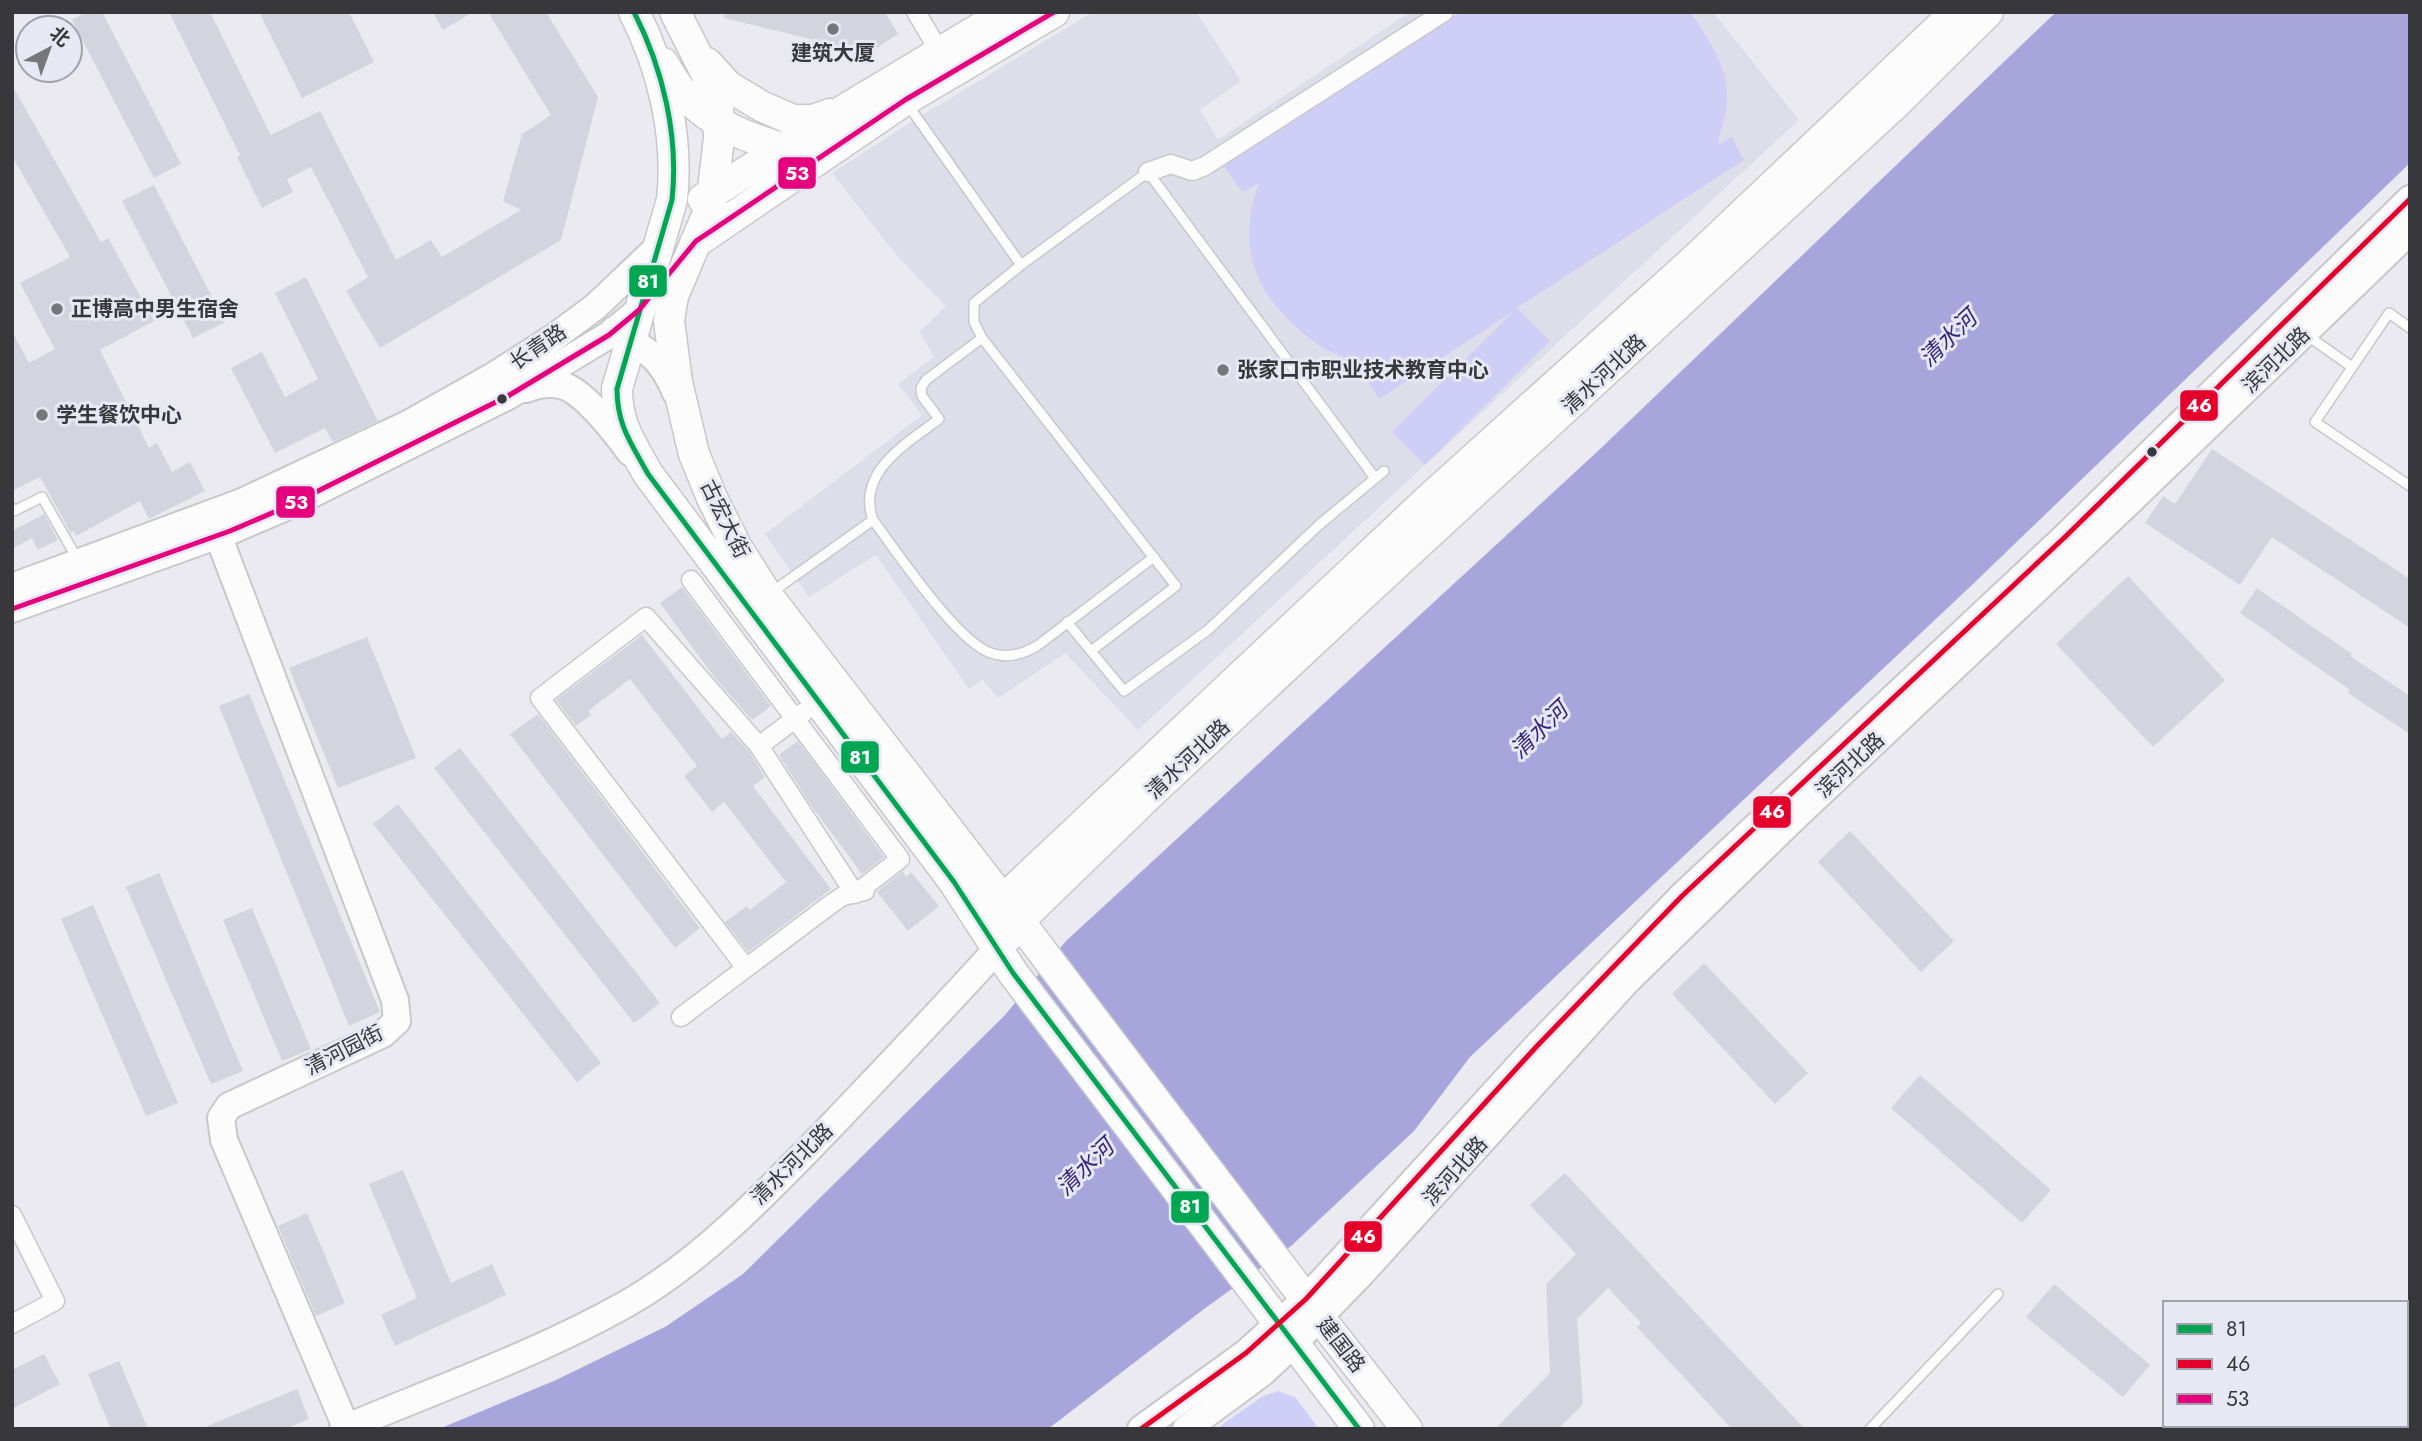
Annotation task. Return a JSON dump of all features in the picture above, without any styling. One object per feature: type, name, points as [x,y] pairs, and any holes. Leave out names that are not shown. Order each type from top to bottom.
[{"type":"main road","name":"古宏大街","points":[[634,12],[649,42],[663,86],[675,172],[672,200],[639,310],[623,335],[617,411],[626,435],[648,474],[806,710],[927,846],[981,921],[1005,961],[1247,1283]]},
{"type":"main road","name":"古宏大街","points":[[675,12],[718,103],[711,206],[683,266],[673,296],[669,321],[677,382],[694,454],[736,546],[766,596],[1040,949]]},
{"type":"main road","name":"长青路","points":[[639,310],[696,241],[905,100],[1007,12]]},
{"type":"main road","name":"长青路","points":[[12,609],[214,525],[242,502],[408,424],[495,375],[595,307],[657,248],[701,201],[713,193],[844,110],[1054,12]]},
{"type":"main road","name":"清水河北路","points":[[981,921],[1011,910],[1153,791],[1892,107],[1988,12]]},
{"type":"main road","name":"清水河北路","points":[[345,1428],[562,1338],[631,1301],[683,1265],[779,1180],[949,1003],[1005,961],[1011,910],[1420,508],[1692,262],[1950,16]]},
{"type":"main road","points":[[649,42],[683,93],[704,114],[743,136],[797,153],[819,151],[844,141]]},
{"type":"main road","points":[[693,47],[728,86],[761,106],[793,120],[813,120],[844,110]]},
{"type":"main road","name":"滨河北路","points":[[1141,1429],[1246,1353],[1285,1334],[1313,1309],[1627,981],[2297,325],[2410,199]]},
{"type":"main road","name":"滨河北路","points":[[2297,325],[2410,231]]},
{"type":"main road","points":[[574,323],[590,320],[603,323],[649,351],[671,380],[683,407]]},
{"type":"main road","name":"长青路","points":[[12,587],[79,562],[286,507],[623,335]]},
{"type":"main road","points":[[508,396],[537,384],[557,385],[573,390],[611,428],[648,474]]},
{"type":"main road","name":"清河园街","points":[[214,525],[395,1000],[397,1021],[383,1034],[229,1106],[221,1118],[225,1140],[345,1428]]},
{"type":"main road","name":"建国路","points":[[1040,949],[1407,1429]]},
{"type":"main road","name":"建国路","points":[[1247,1283],[1359,1429]]},
{"type":"main road","name":"滨河北路","points":[[1186,1429],[1262,1373],[1285,1334]]},
{"type":"street","points":[[916,12],[946,62]]},
{"type":"street","points":[[1148,172],[1171,164],[1192,171],[1205,166],[1444,12]]},
{"type":"street","points":[[691,580],[806,710],[900,859],[855,894]]},
{"type":"street","points":[[746,968],[540,698],[646,617],[759,746],[855,894]]},
{"type":"street","points":[[759,746],[806,710]]},
{"type":"street","points":[[681,1017],[831,904],[844,896],[872,889],[927,846]]},
{"type":"street","points":[[12,1215],[55,1301],[12,1324]]},
{"type":"lane","points":[[905,100],[1021,265]]},
{"type":"lane","points":[[1091,651],[1176,586],[982,338],[974,322],[974,303],[1148,172],[1375,478]]},
{"type":"lane","points":[[2410,328],[2389,313],[2315,422],[2410,486]]},
{"type":"lane","points":[[2297,325],[2352,367]]},
{"type":"lane","points":[[982,338],[926,380],[921,388],[922,396],[939,419],[892,455],[872,484],[868,499],[873,520],[957,630],[975,646],[992,654],[1010,656],[1025,653],[1154,557]]},
{"type":"lane","points":[[1068,622],[1124,691],[1208,631],[1319,525],[1384,471]]},
{"type":"lane","points":[[12,508],[14,510],[42,497],[79,562]]},
{"type":"lane","points":[[766,596],[873,520]]},
{"type":"lane","points":[[1870,1429],[1998,1294]]},
{"type":"shaded area","name":"张家口市职业技术教育中心","points":[[1093,12],[1196,12],[1241,81],[1200,110],[1218,140],[1410,12],[1713,12],[1799,120],[1138,730],[1065,653],[998,698],[983,680],[969,689],[876,555],[809,597],[765,534],[922,415],[898,384],[934,357],[920,332],[946,306],[898,257],[832,173]]},
{"type":"shaded area","points":[[1461,12],[1690,12],[1710,43],[1725,78],[1727,102],[1718,145],[1732,137],[1744,160],[1517,308],[1550,341],[1425,465],[1392,432],[1514,311],[1379,399],[1355,363],[1321,347],[1300,331],[1268,295],[1251,256],[1249,233],[1251,209],[1259,183],[1242,192],[1224,166]]},
{"type":"shaded area","points":[[1279,1391],[1296,1398],[1319,1429],[1216,1429],[1263,1396]]},
{"type":"water","name":"清水河","points":[[2056,12],[2410,12],[2410,163],[1972,585],[1470,1057],[1414,1131],[1291,1246],[1048,1429],[439,1429],[556,1380],[665,1327],[743,1274],[1005,1015],[1066,941],[1598,451]]},
{"type":"building","points":[[102,12],[181,164],[154,178],[84,43],[82,14]]},
{"type":"building","points":[[169,12],[210,12],[271,135],[320,111],[396,260],[431,240],[442,257],[521,210],[503,201],[522,134],[551,115],[488,12],[546,12],[598,97],[561,240],[380,348],[346,291],[368,277],[311,167],[287,179],[293,192],[262,208],[237,157],[240,155]]},
{"type":"building","points":[[259,12],[349,12],[374,62],[302,98]]},
{"type":"building","points":[[433,12],[473,12],[443,30]]},
{"type":"building","name":"建筑大厦","points":[[725,12],[885,12],[898,34],[869,53],[724,18]]},
{"type":"building","points":[[12,85],[101,242],[108,238],[154,321],[100,350],[149,448],[157,443],[172,472],[190,462],[205,491],[149,519],[140,501],[76,536],[74,531],[71,533],[40,477],[12,491],[12,331],[29,363],[55,349],[20,283],[70,257],[12,156]]},
{"type":"building","points":[[154,185],[225,322],[193,338],[122,201]]},
{"type":"building","points":[[306,277],[378,421],[333,442],[325,428],[275,453],[231,368],[262,352],[285,397],[318,379],[275,293]]},
{"type":"building","points":[[2212,449],[2410,579],[2410,628],[2272,537],[2240,585],[2145,523],[2163,496],[2175,504]]},
{"type":"building","points":[[44,514],[58,540],[38,550],[32,538],[12,549],[12,531]]},
{"type":"building","points":[[2128,576],[2225,680],[2153,747],[2056,644]]},
{"type":"building","points":[[682,587],[771,706],[752,720],[715,678],[660,603]]},
{"type":"building","points":[[2257,588],[2410,696],[2410,734],[2348,693],[2350,690],[2240,613]]},
{"type":"building","points":[[642,635],[722,739],[731,732],[750,753],[765,777],[753,786],[831,889],[748,952],[725,922],[747,906],[750,910],[786,882],[724,802],[712,812],[684,776],[697,766],[630,679],[588,711],[591,715],[576,726],[556,700]]},
{"type":"building","points":[[367,637],[416,758],[338,788],[289,668]]},
{"type":"building","points":[[249,694],[380,1012],[349,1026],[219,706]]},
{"type":"building","points":[[538,714],[700,928],[675,948],[510,734]]},
{"type":"building","points":[[798,741],[884,857],[862,874],[810,804],[779,755]]},
{"type":"building","points":[[460,748],[660,1003],[634,1023],[434,768]]},
{"type":"building","points":[[398,804],[601,1063],[577,1082],[373,824]]},
{"type":"building","points":[[1850,831],[1954,941],[1921,972],[1818,862]]},
{"type":"building","points":[[903,871],[906,877],[911,872],[939,906],[908,931],[877,892]]},
{"type":"building","points":[[159,873],[243,1071],[211,1084],[126,887]]},
{"type":"building","points":[[93,905],[178,1103],[146,1116],[61,919]]},
{"type":"building","points":[[252,908],[311,1049],[282,1061],[223,920]]},
{"type":"building","points":[[1704,963],[1808,1073],[1775,1104],[1672,994]]},
{"type":"building","points":[[1920,1075],[2051,1190],[2022,1223],[1891,1108]]},
{"type":"building","points":[[403,1170],[451,1283],[492,1264],[506,1295],[395,1346],[381,1315],[417,1298],[369,1184]]},
{"type":"building","points":[[1565,1173],[1805,1429],[1732,1429],[1637,1327],[1641,1323],[1608,1288],[1577,1319],[1583,1404],[1558,1429],[1495,1429],[1550,1373],[1546,1284],[1576,1254],[1530,1205]]},
{"type":"building","points":[[307,1213],[345,1303],[316,1316],[278,1226]]},
{"type":"building","points":[[2054,1284],[2150,1365],[2123,1397],[2026,1317]]},
{"type":"building","points":[[44,1354],[60,1384],[12,1409],[12,1370]]},
{"type":"building","points":[[119,1361],[148,1429],[111,1429],[88,1374]]},
{"type":"building","points":[[297,1389],[309,1419],[285,1429],[200,1429]]},
{"type":"transit line","name":"81","points":[[634,12],[661,80],[671,127],[674,176],[672,200],[617,389],[619,413],[631,443],[648,474],[954,882],[1013,973],[1359,1429]]},
{"type":"transit line","name":"53","points":[[12,609],[230,531],[286,507],[508,396],[609,335],[639,310],[696,241],[905,100],[1054,12]]},
{"type":"transit line","name":"46","points":[[1141,1429],[1246,1353],[1306,1299],[1537,1046],[1682,896],[2065,537],[2410,199]]},
{"type":"place","name":"建筑大厦","points":[[833,29]]},
{"type":"place","name":"正博高中男生宿舍","points":[[57,309]]},
{"type":"place","name":"张家口市职业技术教育中心","points":[[1223,370]]},
{"type":"place","name":"学生餐饮中心","points":[[42,415]]}]
